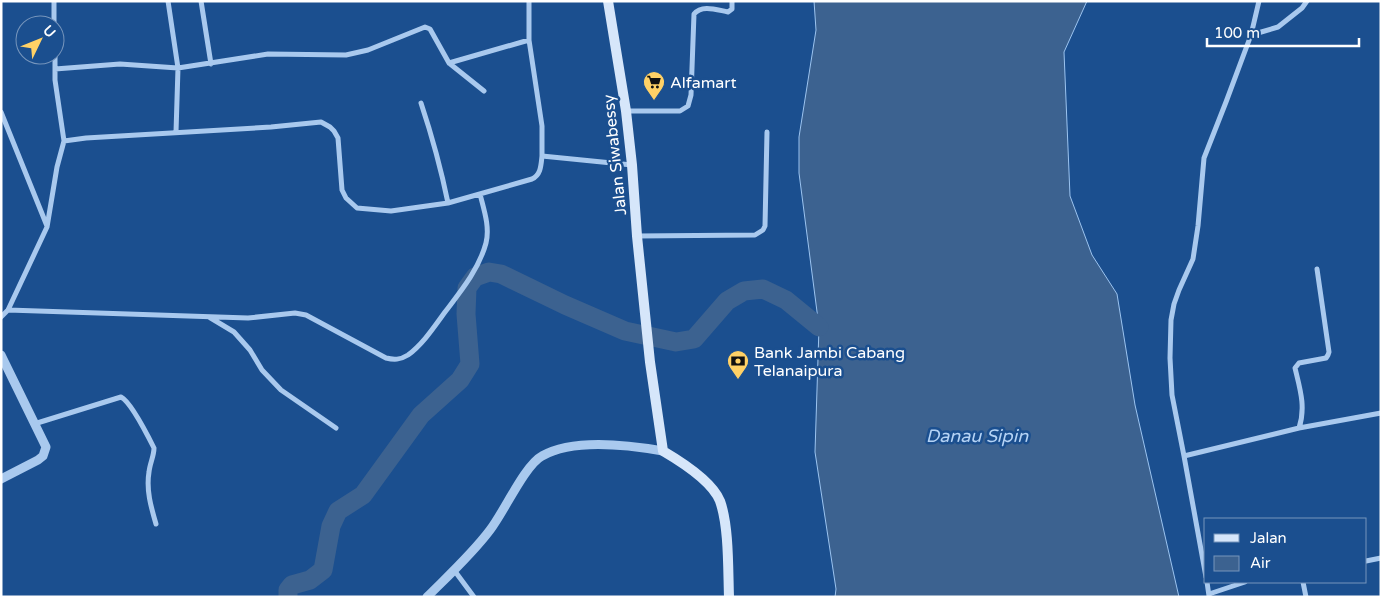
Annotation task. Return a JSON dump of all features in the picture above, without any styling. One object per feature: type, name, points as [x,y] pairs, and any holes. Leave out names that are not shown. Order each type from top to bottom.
[{"type":"main road","name":"Jalan Siwabessy","points":[[608,1],[626,111],[650,362],[663,450]]},
{"type":"main road","points":[[663,450],[682,462],[706,482],[719,500],[725,523],[729,597]]},
{"type":"street","points":[[54,1],[54,15]]},
{"type":"street","points":[[168,1],[178,68],[176,132]]},
{"type":"street","points":[[202,1],[211,64]]},
{"type":"street","points":[[64,141],[176,132],[271,128],[321,122],[330,127],[338,138],[342,190],[346,198],[357,208],[391,211],[448,203],[532,179],[537,177],[539,172],[542,156],[542,126],[529,40],[529,1]]},
{"type":"street","points":[[626,111],[680,111],[688,106],[694,14],[702,8],[728,12],[732,9],[732,1]]},
{"type":"street","points":[[1204,566],[1172,395],[1170,358],[1171,320],[1178,290],[1193,259],[1204,158],[1251,35],[1259,1]]},
{"type":"street","points":[[1251,35],[1278,27],[1302,8],[1307,1]]},
{"type":"street","points":[[55,69],[120,64],[178,68],[268,54],[346,55],[368,50],[425,27],[430,29],[449,63],[484,91]]},
{"type":"street","points":[[449,63],[529,40]]},
{"type":"street","points":[[1,317],[8,310],[47,227],[57,167],[64,141],[54,80],[55,65]]},
{"type":"street","points":[[421,103],[441,167],[448,203]]},
{"type":"street","points":[[1,112],[47,227]]},
{"type":"street","points":[[637,236],[755,235],[760,233],[765,226],[767,132]]},
{"type":"street","points":[[542,156],[632,165]]},
{"type":"street","points":[[8,310],[248,318],[295,313],[306,314],[386,358],[401,359],[424,340],[471,276],[481,258],[488,229],[480,194]]},
{"type":"street","points":[[1299,428],[1303,409],[1296,365],[1326,358],[1329,352],[1317,269]]},
{"type":"street","points":[[208,317],[234,332],[250,350],[262,370],[282,390],[336,428]]},
{"type":"street","points":[[1,355],[46,447],[43,456],[1,479]]},
{"type":"street","points":[[34,424],[101,402],[124,398],[154,448],[149,470],[148,486],[156,524]]},
{"type":"street","points":[[1184,456],[1299,428],[1381,413]]},
{"type":"street","points":[[427,597],[479,544],[491,529],[529,468],[541,456],[555,450],[576,446],[626,445],[663,450]]},
{"type":"street","points":[[1367,561],[1381,558]]},
{"type":"street","points":[[454,570],[474,597]]},
{"type":"street","points":[[1209,595],[1242,583]]},
{"type":"street","points":[[1303,583],[1306,597]]},
{"type":"water","name":"Danau Sipin","points":[[814,1],[1087,1],[1064,52],[1070,196],[1092,255],[1117,294],[1135,405],[1179,597],[835,597],[836,589],[815,452],[819,327],[799,173],[799,137],[816,30]]},
{"type":"waterway","points":[[288,597],[288,590],[292,585],[310,580],[323,570],[331,526],[338,511],[363,495],[421,415],[460,380],[470,364],[466,314],[467,288],[475,277],[489,272],[501,274],[625,331],[676,342],[694,339],[727,301],[744,291],[763,289],[786,300],[819,327]]},
{"type":"place","name":"Alfamart","points":[[654,101]]},
{"type":"place","name":"Bank Jambi Cabang Telanaipura","points":[[738,380]]}]
